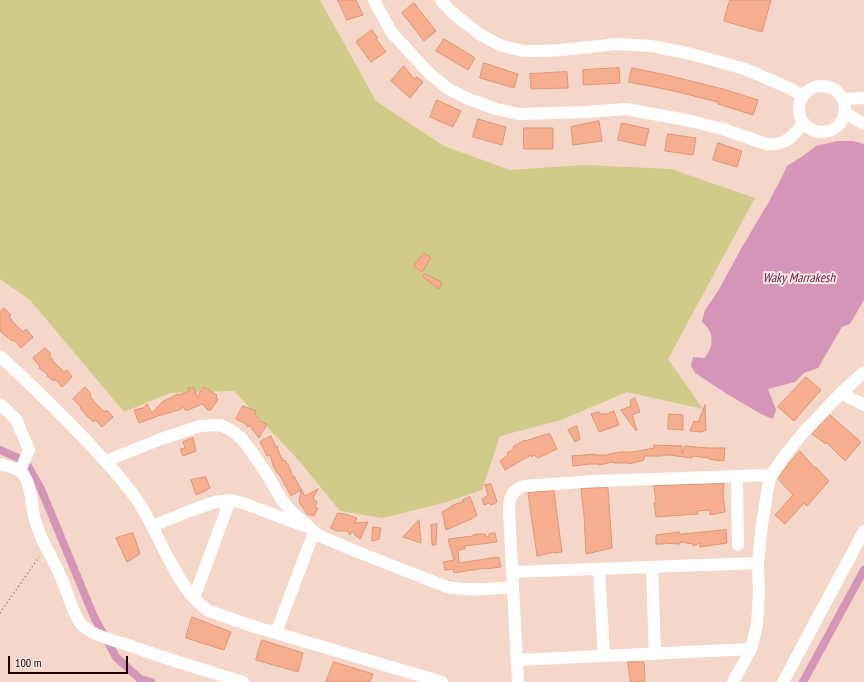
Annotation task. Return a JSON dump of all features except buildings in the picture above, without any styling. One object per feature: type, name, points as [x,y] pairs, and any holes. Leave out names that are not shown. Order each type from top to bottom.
[{"type":"street","points":[[374,0],[392,34],[429,73],[447,88],[466,98],[496,109],[519,114],[626,109],[686,120],[723,129],[766,144],[779,144],[788,140],[796,133],[803,123]]},
{"type":"street","points":[[442,0],[443,3],[455,15],[481,35],[502,46],[523,51],[542,51],[617,44],[651,46],[687,53],[745,69],[789,88],[799,94],[806,93]]},
{"type":"street","points":[[819,86],[826,86],[838,93],[843,99],[845,113],[843,120],[838,126],[831,131],[824,133],[816,132],[803,123],[799,111],[802,98],[806,93],[819,86]]},
{"type":"street","points":[[843,99],[864,98]]},
{"type":"street","points":[[845,113],[864,124]]},
{"type":"street","points":[[0,356],[106,461],[135,498],[152,526],[183,585],[204,608],[252,626],[442,682]]},
{"type":"street","points":[[733,682],[751,649],[757,625],[759,592],[758,563],[762,524],[771,474],[803,433],[840,393],[864,372]]},
{"type":"street","points":[[840,393],[864,405]]},
{"type":"street","points":[[0,404],[16,419],[29,450],[20,471]]},
{"type":"street","points":[[106,461],[161,439],[200,426],[223,426],[234,432],[242,439],[252,451],[282,500],[311,530]]},
{"type":"street","points":[[0,464],[20,471],[25,477],[29,486],[37,526],[56,566],[78,620],[82,625],[96,634],[115,641],[243,682]]},
{"type":"street","points":[[518,682],[509,506],[513,492],[519,487],[594,481],[771,474]]},
{"type":"street","points":[[737,476],[738,545]]},
{"type":"street","points":[[152,526],[215,502],[230,500],[243,503],[311,530],[326,539],[447,588],[479,589],[513,587]]},
{"type":"street","points":[[194,598],[230,500]]},
{"type":"street","points":[[276,633],[311,530]]},
{"type":"street","points":[[782,682],[864,531]]},
{"type":"street","points":[[512,572],[758,563]]},
{"type":"street","points":[[652,567],[655,654]]},
{"type":"street","points":[[599,569],[604,656]]},
{"type":"street","points":[[517,660],[751,649]]},
{"type":"path","points":[[0,613],[46,547]]},
{"type":"shaded area","points":[[0,0],[320,0],[376,101],[444,146],[510,170],[584,165],[671,169],[755,198],[668,359],[703,409],[627,392],[561,420],[500,436],[482,490],[447,502],[382,518],[340,511],[300,462],[234,391],[170,393],[124,412],[30,300],[0,279]]},
{"type":"water","name":"Waky Marrakesh","points":[[837,141],[853,141],[864,144],[864,300],[850,324],[842,327],[818,368],[804,373],[795,382],[768,389],[776,410],[773,419],[761,414],[727,394],[695,373],[691,366],[693,357],[704,358],[708,354],[712,339],[709,330],[702,322],[705,310],[718,291],[767,205],[787,166],[816,146]]},
{"type":"waterway","points":[[0,450],[25,461],[41,489],[94,617],[116,657],[140,679],[151,682]]},
{"type":"waterway","points":[[803,682],[864,570]]}]
